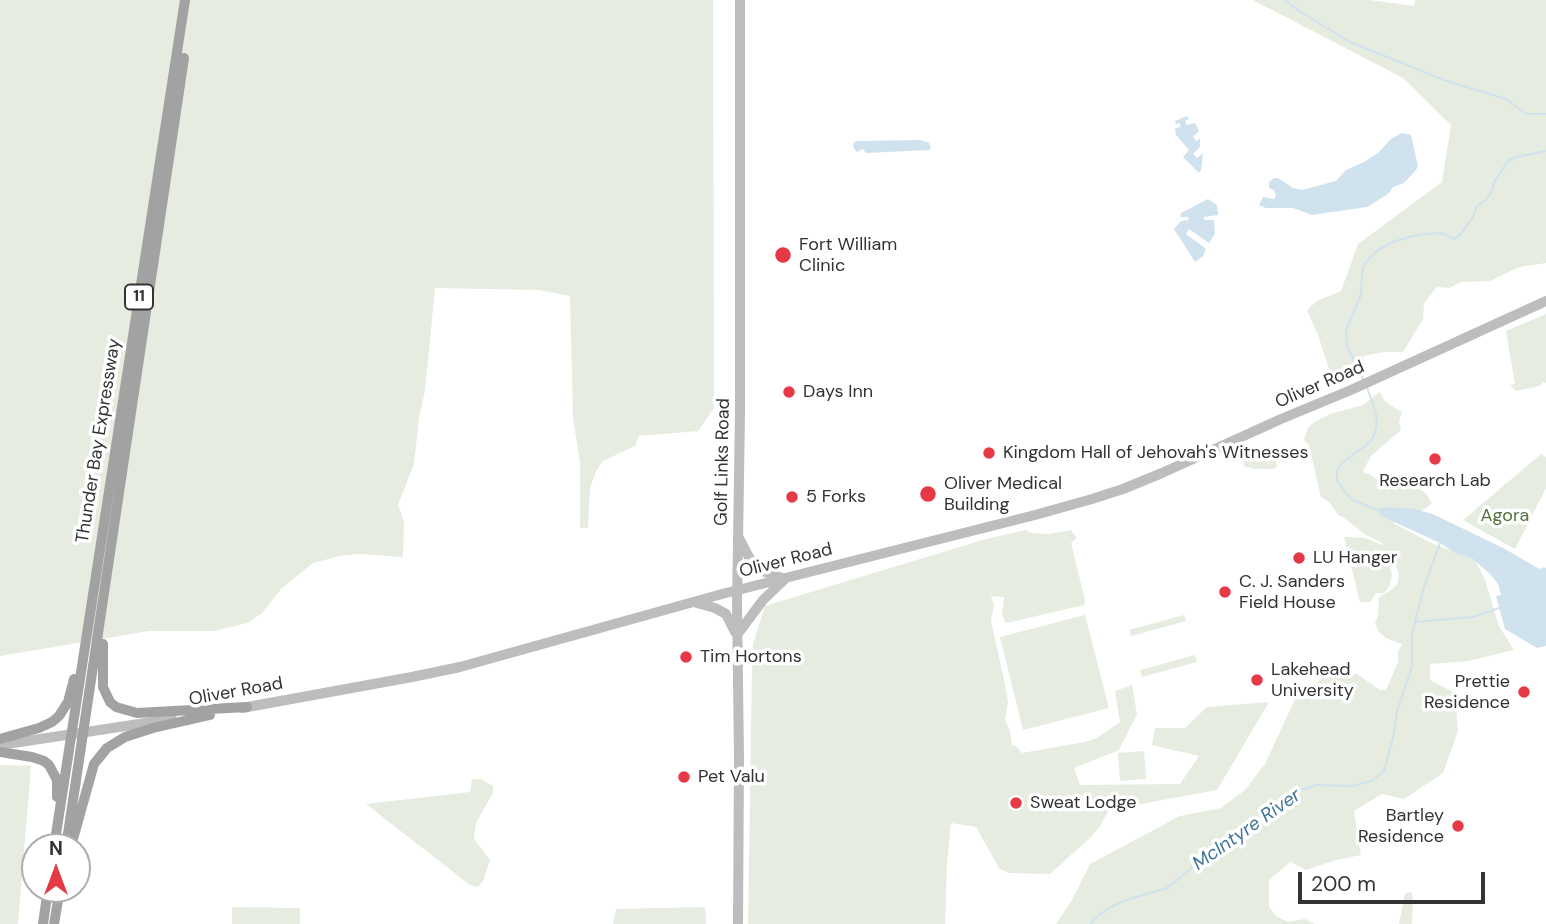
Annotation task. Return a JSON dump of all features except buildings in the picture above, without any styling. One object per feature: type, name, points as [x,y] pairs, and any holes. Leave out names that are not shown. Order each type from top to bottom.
[{"type":"highway","name":"Thunder Bay Expressway","points":[[69,833],[92,594],[186,0]]},
{"type":"highway","name":"Thunder Bay Expressway","points":[[56,833],[105,590],[193,0]]},
{"type":"highway","points":[[105,590],[102,673],[103,687],[110,702],[125,711],[137,713],[247,707]]},
{"type":"highway","points":[[0,739],[16,736],[52,722],[68,702],[92,594]]},
{"type":"highway","points":[[72,833],[94,764],[107,748],[125,737],[247,707]]},
{"type":"highway","points":[[0,752],[44,761],[54,773],[57,790],[54,833]]},
{"type":"highway","points":[[43,924],[46,903]]},
{"type":"highway","points":[[54,924],[58,903]]},
{"type":"main road","name":"Golf Links Road","points":[[738,924],[740,0]]},
{"type":"main road","name":"Oliver Road","points":[[0,745],[247,707],[460,667],[737,590],[1035,515],[1123,489],[1207,454],[1546,301]]},
{"type":"main road","points":[[692,603],[707,605],[726,614],[737,636],[762,600],[784,578],[765,572],[752,563],[737,534]]},
{"type":"green space","points":[[0,0],[713,0],[714,408],[698,431],[639,436],[635,446],[603,461],[590,488],[588,528],[580,528],[580,463],[573,418],[570,296],[539,290],[435,288],[425,391],[414,464],[398,505],[404,522],[403,557],[359,554],[313,563],[281,589],[262,613],[247,623],[214,631],[149,631],[0,656]]},
{"type":"green space","points":[[1253,0],[1369,0],[1414,6],[1415,0],[1546,0],[1546,263],[1519,267],[1490,281],[1461,282],[1449,288],[1437,287],[1424,303],[1423,319],[1403,352],[1363,356],[1366,369],[1334,384],[1307,310],[1317,301],[1341,291],[1358,244],[1442,182],[1451,125],[1403,78]]},
{"type":"green space","points":[[1546,314],[1546,383],[1516,391],[1510,385],[1515,384],[1506,331]]},
{"type":"green space","points":[[1380,392],[1384,400],[1402,412],[1399,421],[1401,430],[1371,456],[1364,473],[1385,485],[1403,482],[1426,494],[1432,503],[1425,509],[1393,523],[1429,542],[1475,560],[1485,580],[1499,626],[1514,650],[1468,661],[1430,664],[1430,680],[1455,693],[1458,731],[1443,773],[1404,799],[1382,794],[1354,811],[1361,855],[1306,870],[1290,862],[1269,880],[1269,907],[1276,916],[1288,922],[1305,919],[1315,924],[1056,924],[1090,864],[1180,816],[1221,808],[1245,790],[1265,764],[1297,695],[1323,677],[1357,674],[1380,690],[1386,690],[1398,662],[1398,652],[1402,644],[1386,638],[1378,631],[1375,622],[1378,617],[1379,597],[1398,583],[1399,573],[1387,550],[1392,575],[1389,587],[1384,593],[1376,593],[1370,602],[1360,602],[1344,537],[1365,538],[1384,546],[1338,515],[1330,503],[1321,497],[1309,445],[1304,440],[1313,423],[1330,414],[1363,405]]},
{"type":"green space","points":[[1273,448],[1277,467],[1255,469],[1243,466],[1244,461],[1249,458]]},
{"type":"green space","name":"Agora","points":[[1541,454],[1546,457],[1546,488],[1515,549],[1463,520]]},
{"type":"green space","points":[[1026,530],[1050,534],[1071,530],[1077,538],[1071,543],[1085,600],[1084,605],[1006,623],[1002,615],[1004,597],[991,596],[994,605],[991,621],[1006,689],[1008,702],[1005,720],[1012,745],[1022,753],[1097,738],[1120,722],[1115,691],[1132,685],[1137,714],[1119,750],[1074,768],[1080,785],[1180,784],[1199,756],[1152,745],[1155,728],[1185,728],[1207,707],[1269,702],[1217,790],[1109,810],[1090,838],[1050,874],[1008,873],[999,868],[976,827],[951,823],[945,924],[748,924],[753,644],[765,606],[986,539]]},
{"type":"green space","points":[[1085,615],[1109,708],[1023,730],[1000,637]]},
{"type":"green space","points":[[1184,615],[1186,621],[1131,636],[1129,630]]},
{"type":"green space","points":[[1195,655],[1197,662],[1142,677],[1140,670]]},
{"type":"green space","points":[[1144,751],[1146,779],[1120,781],[1118,753]]},
{"type":"green space","points":[[0,765],[31,766],[25,833],[21,833],[18,924],[0,924]]},
{"type":"green space","points":[[472,779],[481,779],[493,786],[493,793],[475,827],[474,839],[490,860],[483,881],[478,887],[470,885],[366,804],[470,792]]},
{"type":"green space","points":[[1412,893],[1413,901],[1412,924],[1399,924],[1405,894]]},
{"type":"green space","points":[[232,907],[300,908],[300,924],[232,924]]},
{"type":"green space","points":[[705,907],[706,924],[613,924],[616,909]]},
{"type":"water","points":[[1187,116],[1187,125],[1195,123],[1199,131],[1193,137],[1197,141],[1200,138],[1200,147],[1193,154],[1197,158],[1203,153],[1199,173],[1183,157],[1189,150],[1176,135],[1175,129],[1181,126],[1175,121]]},
{"type":"water","points":[[1402,133],[1411,135],[1418,166],[1404,183],[1393,187],[1388,194],[1367,207],[1312,215],[1293,208],[1266,208],[1259,205],[1263,197],[1274,199],[1276,196],[1274,190],[1269,188],[1269,182],[1274,178],[1302,190],[1336,181],[1346,170],[1378,153],[1391,139]]},
{"type":"water","points":[[921,140],[929,143],[930,150],[866,153],[863,149],[857,152],[853,144],[856,141]]},
{"type":"water","points":[[1208,199],[1217,205],[1218,215],[1204,217],[1204,220],[1214,220],[1215,234],[1209,243],[1189,229],[1186,234],[1206,249],[1203,256],[1195,262],[1174,229],[1181,221],[1189,220],[1188,217],[1180,217],[1181,213]]},
{"type":"water","points":[[1387,507],[1415,509],[1435,515],[1539,569],[1546,568],[1546,646],[1537,648],[1505,629],[1496,596],[1501,595],[1498,584],[1473,559],[1455,553],[1440,543],[1381,516],[1377,510]]},
{"type":"waterway","points":[[1285,0],[1350,42],[1444,80],[1506,99],[1526,114],[1546,114]]},
{"type":"waterway","name":"McIntyre River","points":[[1363,379],[1347,346],[1346,330],[1361,295],[1365,263],[1378,250],[1409,237],[1441,233],[1455,239],[1473,217],[1477,206],[1486,200],[1508,161],[1546,151]]},
{"type":"waterway","name":"McIntyre River","points":[[1367,387],[1376,414],[1375,433],[1371,441],[1341,464],[1337,480],[1353,500],[1377,510]]},
{"type":"waterway","name":"McIntyre River","points":[[1415,622],[1440,543]]},
{"type":"waterway","name":"McIntyre River","points":[[1091,924],[1107,909],[1126,900],[1167,888],[1228,839],[1255,828],[1283,798],[1316,785],[1352,786],[1372,781],[1384,771],[1397,711],[1412,667],[1412,634],[1415,622],[1473,617],[1499,608]]},
{"type":"place","name":"Fort William Clinic","points":[[783,255]]},
{"type":"place","name":"Days Inn","points":[[789,392]]},
{"type":"place","name":"Kingdom Hall of Jehovah's Witnesses","points":[[989,453]]},
{"type":"place","name":"Research Lab","points":[[1435,459]]},
{"type":"place","name":"Oliver Medical Building","points":[[928,494]]},
{"type":"place","name":"5 Forks","points":[[792,497]]},
{"type":"place","name":"LU Hanger","points":[[1299,558]]},
{"type":"place","name":"C. J. Sanders Field House","points":[[1225,592]]},
{"type":"place","name":"Tim Hortons","points":[[686,657]]},
{"type":"place","name":"Lakehead University","points":[[1257,680]]},
{"type":"place","name":"Prettie Residence","points":[[1524,692]]},
{"type":"place","name":"Pet Valu","points":[[684,777]]},
{"type":"place","name":"Sweat Lodge","points":[[1016,803]]},
{"type":"place","name":"Bartley Residence","points":[[1458,826]]}]
